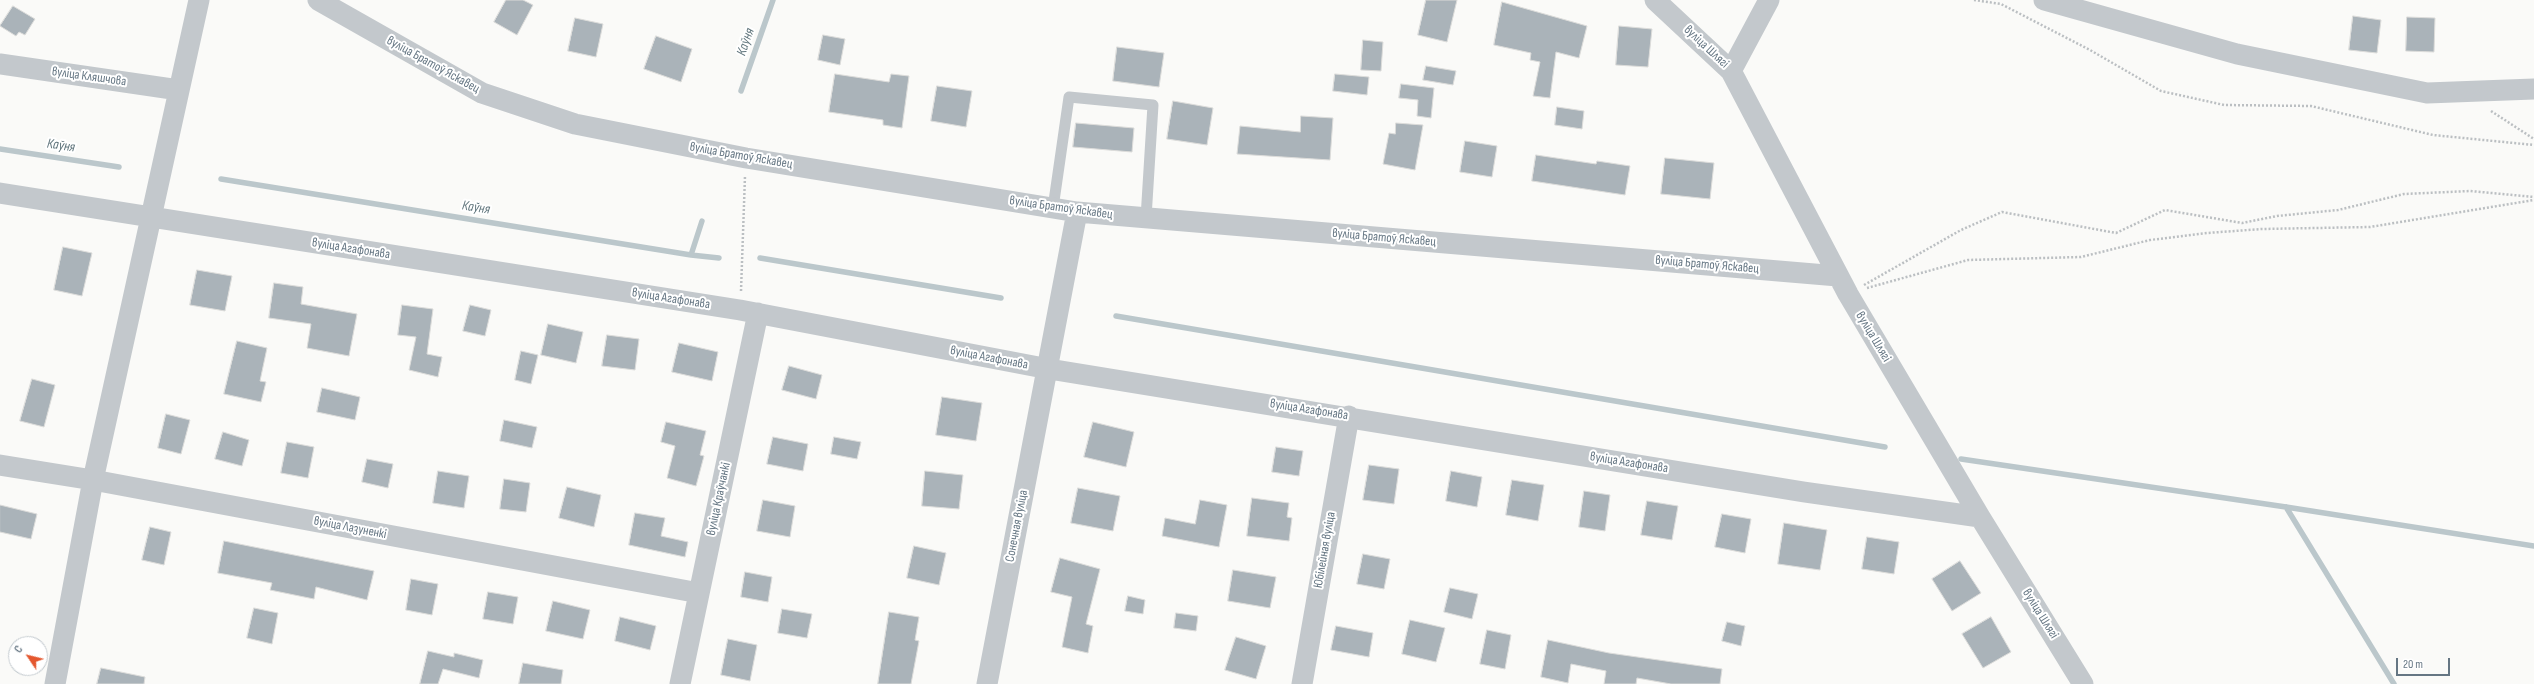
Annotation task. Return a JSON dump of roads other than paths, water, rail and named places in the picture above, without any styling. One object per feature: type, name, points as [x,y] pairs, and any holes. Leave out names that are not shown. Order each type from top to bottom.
[{"type":"street","points":[[55,684],[93,480],[152,218],[198,0]]},
{"type":"street","name":"вуліца Братоў Яскавец","points":[[318,0],[482,93],[575,124],[746,158],[1077,212],[1843,285]]},
{"type":"street","name":"вуліца Шлягі","points":[[1655,0],[1732,71],[1843,285],[1980,517],[2083,684]]},
{"type":"street","points":[[1732,71],[1769,0]]},
{"type":"street","points":[[2044,0],[2237,54],[2426,93],[2534,88]]},
{"type":"street","name":"вуліца Кляшчова","points":[[0,64],[179,90]]},
{"type":"street","name":"вуліца Агафонава","points":[[0,193],[749,311],[1049,369],[1349,416],[1804,492],[1980,517]]},
{"type":"street","name":"Сонечная вуліца","points":[[987,684],[1049,369],[1077,212]]},
{"type":"street","name":"вуліца Краўчанкі","points":[[680,684],[699,594],[749,311]]},
{"type":"street","name":"Юбілейная вуліца","points":[[1306,683],[1349,416]]},
{"type":"street","name":"вуліца Лазуненкі","points":[[0,465],[93,480],[699,594]]},
{"type":"lane","points":[[1053,208],[1069,97],[1153,105],[1146,218]]},
{"type":"waterway","name":"Каўня","points":[[741,91],[773,0]]},
{"type":"waterway","name":"Каўня","points":[[0,149],[119,167]]},
{"type":"waterway","name":"Каўня","points":[[221,179],[691,255],[702,221]]},
{"type":"waterway","points":[[691,255],[719,258]]},
{"type":"waterway","points":[[760,258],[1001,298]]},
{"type":"waterway","points":[[1116,316],[1885,447]]},
{"type":"waterway","points":[[1961,459],[2286,507],[2534,546]]},
{"type":"waterway","points":[[2286,507],[2394,684]]}]
